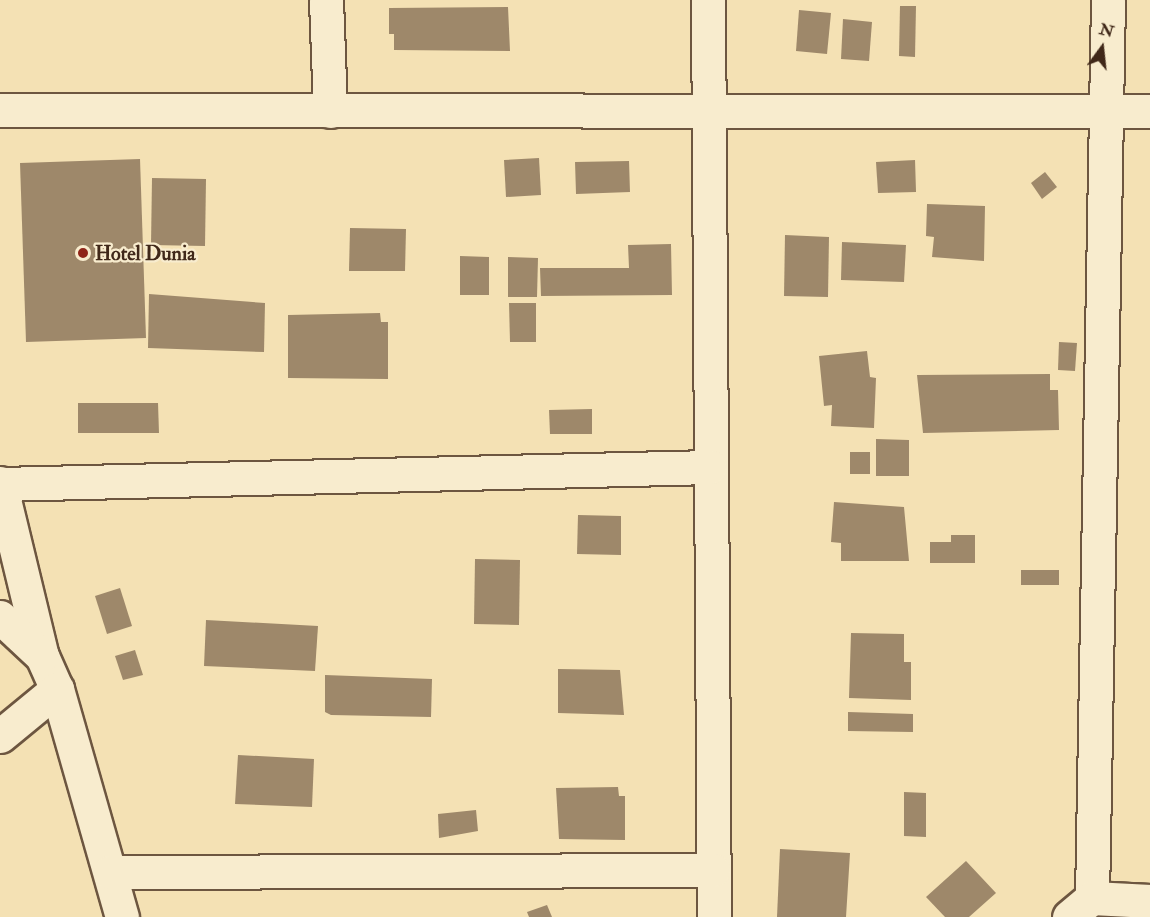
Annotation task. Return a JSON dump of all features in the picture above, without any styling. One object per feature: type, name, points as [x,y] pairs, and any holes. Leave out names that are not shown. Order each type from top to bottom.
[{"type":"street","points":[[326,0],[330,111]]},
{"type":"street","points":[[708,0],[714,917]]},
{"type":"street","points":[[1108,0],[1080,907],[1150,902]]},
{"type":"street","points":[[0,110],[707,115],[1150,111]]},
{"type":"street","points":[[122,917],[57,689],[42,656],[0,483],[710,467]]},
{"type":"street","points":[[0,617],[42,656]]},
{"type":"street","points":[[0,736],[57,689]]},
{"type":"street","points":[[110,872],[713,870]]},
{"type":"building","points":[[900,6],[916,6],[915,57],[899,56]]},
{"type":"building","points":[[508,7],[510,51],[394,50],[394,34],[389,34],[389,8]]},
{"type":"building","points":[[799,10],[831,13],[827,54],[796,51]]},
{"type":"building","points":[[843,19],[872,22],[869,61],[841,59]]},
{"type":"building","points":[[539,158],[541,195],[506,197],[504,160]]},
{"type":"building","name":"Hotel Dunia","points":[[140,159],[146,338],[26,342],[20,163]]},
{"type":"building","points":[[915,160],[916,192],[878,193],[876,162]]},
{"type":"building","points":[[629,161],[630,192],[576,194],[575,162]]},
{"type":"building","points":[[1045,172],[1057,187],[1042,199],[1031,183]]},
{"type":"building","points":[[152,178],[206,179],[205,246],[151,245]]},
{"type":"building","points":[[927,204],[985,206],[984,261],[932,257],[934,237],[926,236]]},
{"type":"building","points":[[350,228],[406,229],[405,271],[349,271]]},
{"type":"building","points":[[785,235],[829,237],[828,297],[784,296]]},
{"type":"building","points":[[842,242],[906,245],[904,282],[841,280]]},
{"type":"building","points":[[671,244],[672,295],[541,296],[540,268],[629,268],[628,245]]},
{"type":"building","points":[[460,256],[489,257],[489,295],[460,295]]},
{"type":"building","points":[[508,257],[538,258],[537,297],[508,297]]},
{"type":"building","points":[[149,294],[265,303],[264,352],[148,348]]},
{"type":"building","points":[[509,303],[536,303],[536,342],[510,342]]},
{"type":"building","points":[[380,313],[381,322],[388,322],[388,379],[288,378],[288,315]]},
{"type":"building","points":[[1059,342],[1077,343],[1075,371],[1058,370]]},
{"type":"building","points":[[867,351],[870,377],[876,378],[874,428],[831,426],[832,405],[824,406],[819,356]]},
{"type":"building","points":[[1050,374],[1050,390],[1058,390],[1059,430],[923,433],[917,375]]},
{"type":"building","points":[[78,403],[158,403],[159,433],[78,433]]},
{"type":"building","points":[[592,409],[592,434],[550,434],[549,410]]},
{"type":"building","points":[[876,439],[909,440],[909,476],[876,476]]},
{"type":"building","points":[[850,452],[870,452],[870,474],[850,474]]},
{"type":"building","points":[[834,502],[904,507],[909,561],[841,561],[841,543],[831,542]]},
{"type":"building","points":[[578,515],[621,516],[621,555],[577,554]]},
{"type":"building","points":[[951,535],[975,535],[975,563],[930,563],[930,542],[951,542]]},
{"type":"building","points":[[475,559],[520,560],[519,625],[474,624]]},
{"type":"building","points":[[1021,570],[1059,570],[1059,585],[1021,585]]},
{"type":"building","points":[[120,588],[132,626],[107,634],[95,596]]},
{"type":"building","points":[[206,620],[318,626],[315,671],[204,666]]},
{"type":"building","points":[[851,633],[904,634],[904,662],[911,662],[911,700],[849,698]]},
{"type":"building","points":[[135,650],[143,675],[123,680],[115,656]]},
{"type":"building","points":[[558,669],[620,670],[624,715],[558,713]]},
{"type":"building","points":[[325,675],[432,679],[431,717],[331,715],[325,712]]},
{"type":"building","points":[[848,712],[913,714],[913,732],[848,731]]},
{"type":"building","points":[[238,755],[314,759],[312,807],[235,804]]},
{"type":"building","points":[[618,787],[619,796],[625,796],[625,840],[559,839],[556,788]]},
{"type":"building","points":[[904,792],[926,793],[926,837],[904,836]]},
{"type":"building","points":[[476,810],[478,831],[439,838],[438,814]]},
{"type":"building","points":[[780,849],[850,853],[846,917],[777,917]]},
{"type":"building","points":[[966,861],[996,893],[969,917],[945,917],[926,897]]},
{"type":"building","points":[[547,905],[552,917],[529,917],[527,912]]},
{"type":"place","name":"Hotel Dunia","points":[[83,253]]}]
